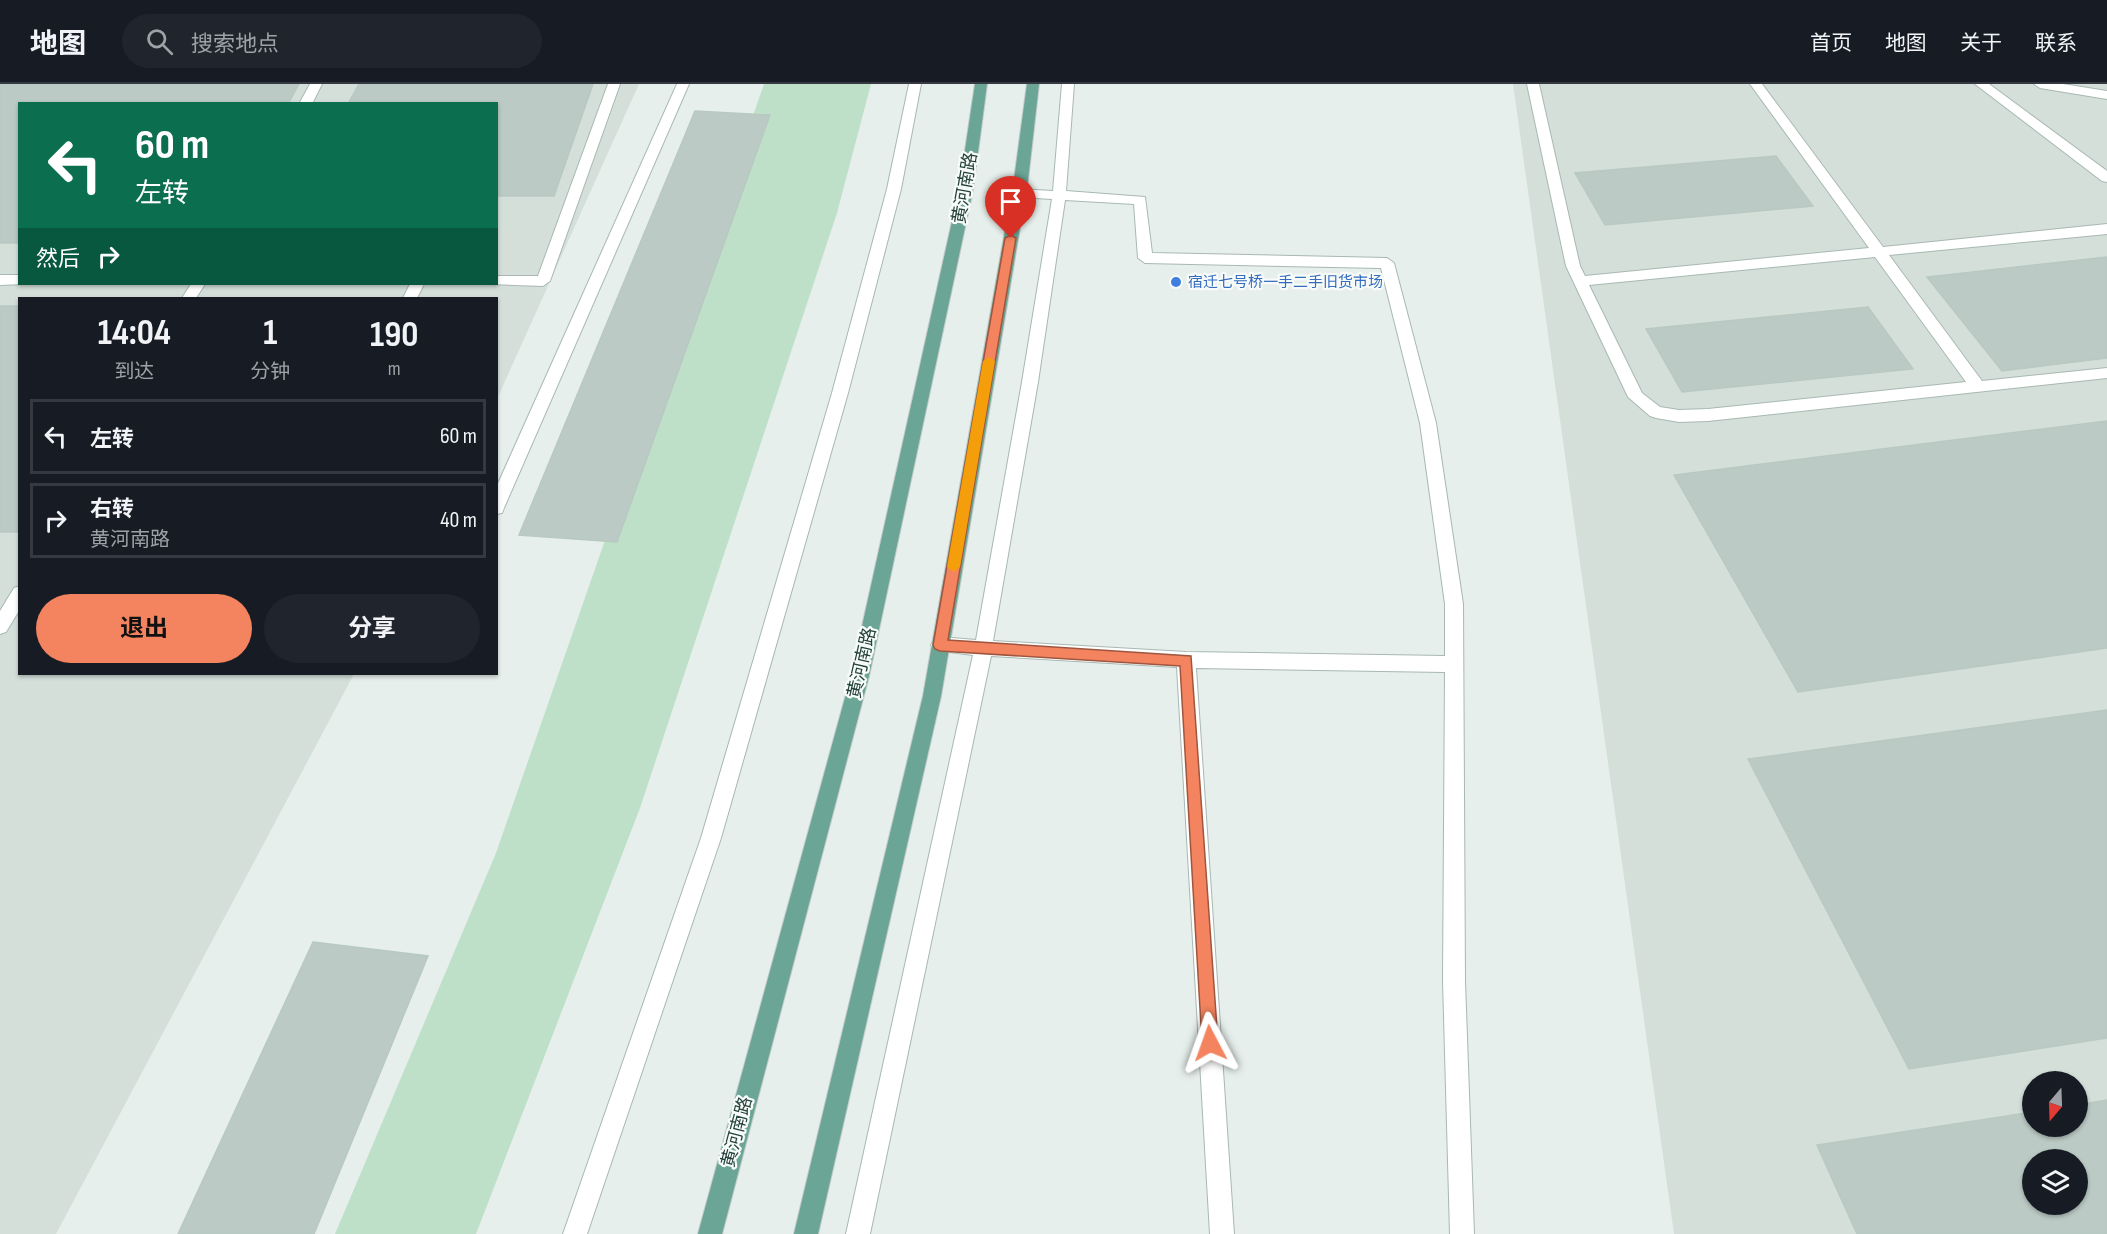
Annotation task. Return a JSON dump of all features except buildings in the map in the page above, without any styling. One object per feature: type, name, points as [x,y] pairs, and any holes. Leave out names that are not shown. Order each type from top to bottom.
[{"type":"main road","name":"黄河南路","points":[[710,1234],[860,675],[966,190],[981,84]]},
{"type":"main road","points":[[806,1234],[932,696],[1018,193],[1032,84]]},
{"type":"street","points":[[305,102],[316,84]]},
{"type":"street","points":[[498,281],[543,281],[614,84]]},
{"type":"street","points":[[498,503],[683,84]]},
{"type":"street","points":[[575,1234],[711,838],[840,393],[894,189],[915,84]]},
{"type":"street","points":[[858,1234],[984,647],[1030,382],[1059,195],[1068,84]]},
{"type":"street","points":[[1533,84],[1573,266],[1636,398],[1656,412],[1679,416],[1708,416],[2107,373]]},
{"type":"street","points":[[1756,84],[1978,387]]},
{"type":"street","points":[[1981,84],[2107,178]]},
{"type":"street","points":[[2040,84],[2107,95]]},
{"type":"street","points":[[1018,193],[1140,200],[1145,258],[1388,263],[1428,423],[1454,604],[1454,981],[1461,1234]]},
{"type":"street","points":[[1581,281],[2107,229]]},
{"type":"street","points":[[0,280],[18,280]]},
{"type":"street","points":[[0,627],[18,596]]},
{"type":"street","points":[[940,645],[1186,660],[1454,664]]},
{"type":"street","points":[[1186,660],[1221,1234]]},
{"type":"shaded area","points":[[0,84],[639,84],[498,397],[498,297],[18,297],[18,675],[353,675],[56,1234],[0,1234]]},
{"type":"shaded area","points":[[1513,84],[2107,84],[2107,1234],[1674,1234]]},
{"type":"green space","points":[[764,84],[871,84],[837,213],[640,808],[476,1234],[335,1234],[496,853]]},
{"type":"slow traffic","points":[[954,567],[989,361]]},
{"type":"place","name":"宿迁七号桥一手二手旧货市场","points":[[1176,282]]},
{"type":"route","points":[[1011,238],[940,645],[1186,660],[1210,1043]]}]
